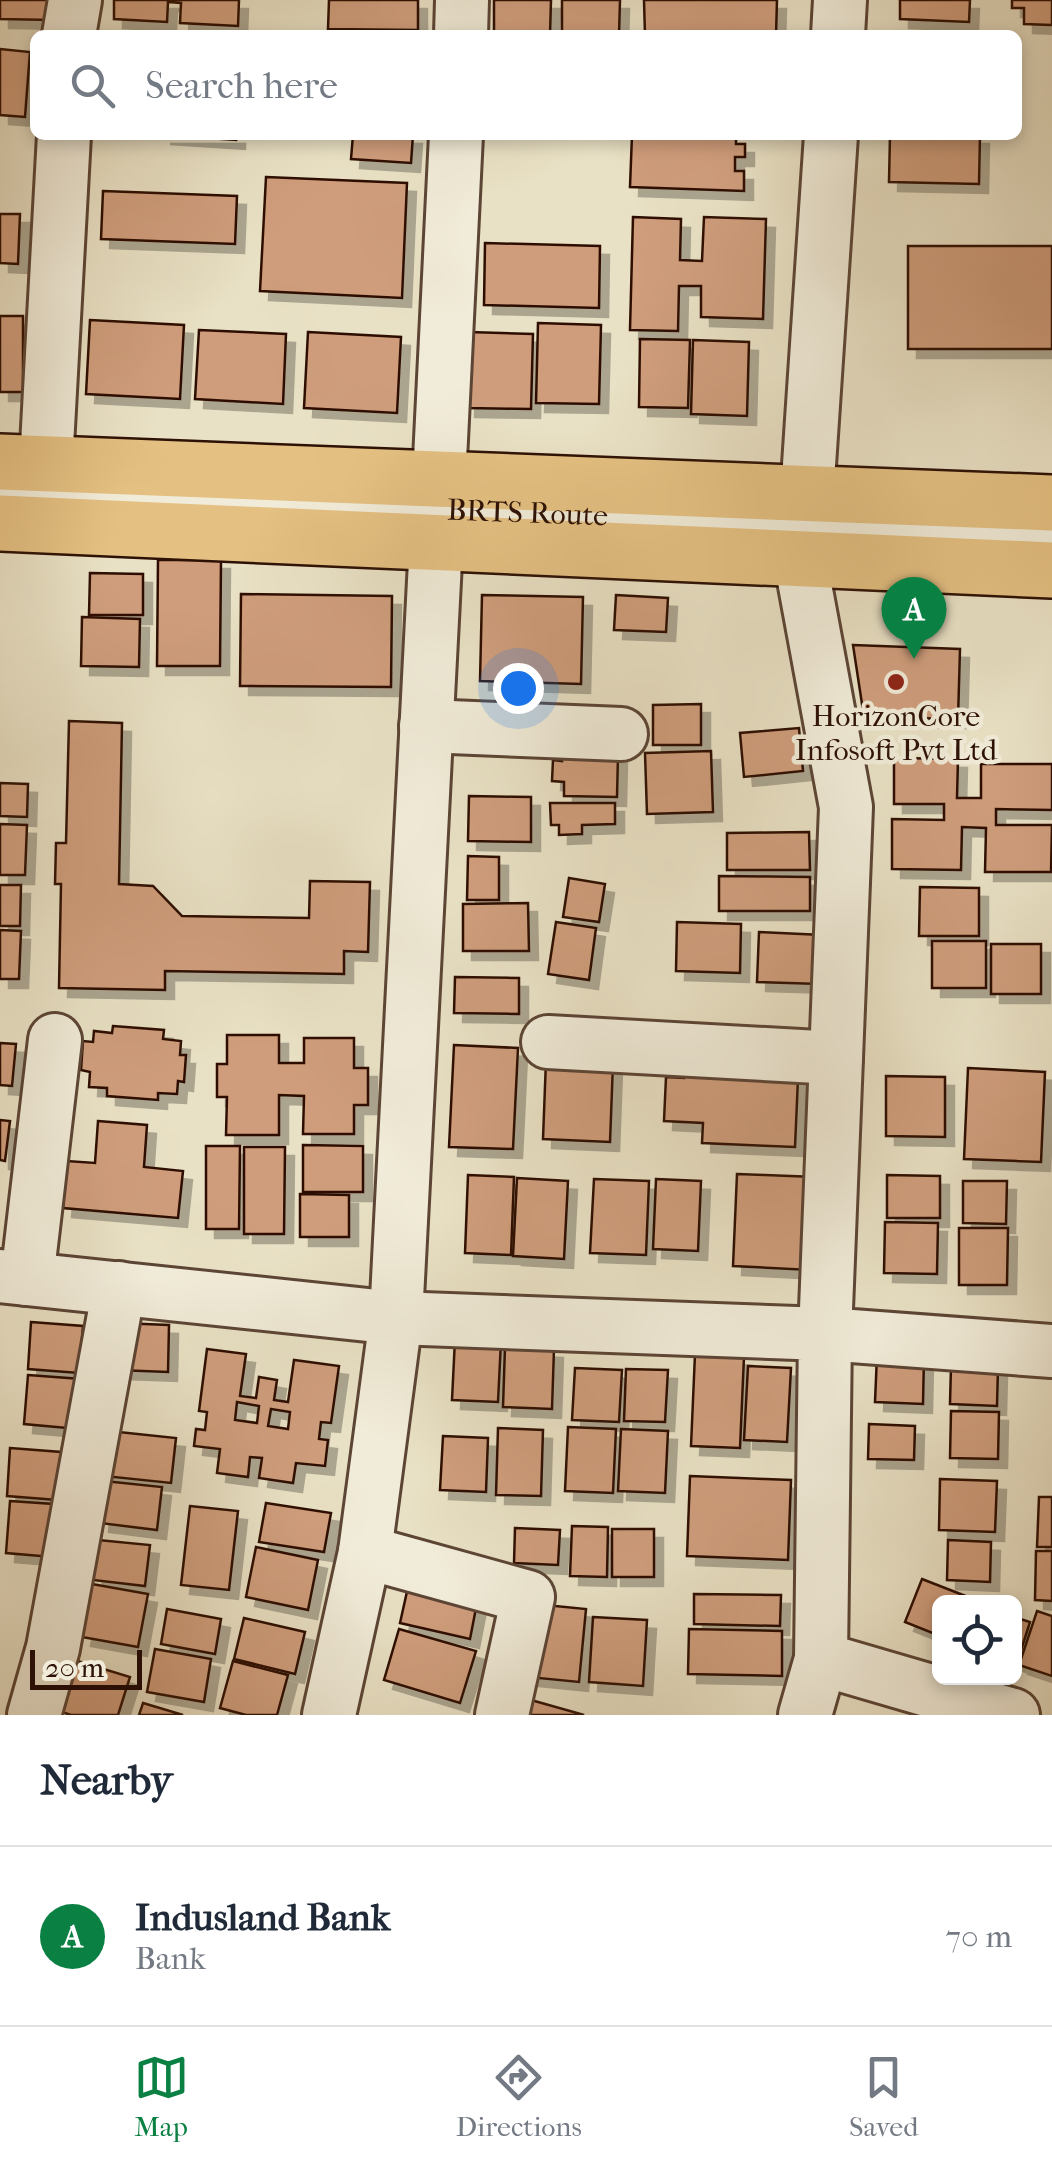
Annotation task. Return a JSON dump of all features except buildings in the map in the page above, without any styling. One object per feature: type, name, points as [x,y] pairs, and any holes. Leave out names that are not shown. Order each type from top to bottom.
[{"type":"main road","points":[[23,463],[1052,504]]},
{"type":"main road","points":[[0,523],[1052,570]]},
{"type":"street","points":[[70,30],[75,0]]},
{"type":"street","points":[[461,30],[462,0]]},
{"type":"street","points":[[838,30],[840,0]]},
{"type":"street","points":[[23,463],[63,140]]},
{"type":"street","points":[[439,480],[456,140]]},
{"type":"street","points":[[807,495],[831,140]]},
{"type":"street","name":"BRTS Route","points":[[0,492],[1052,534]]},
{"type":"street","points":[[329,1715],[365,1552],[396,1318],[436,542]]},
{"type":"street","points":[[800,558],[846,807],[825,1334],[821,1659],[805,1715]]},
{"type":"street","points":[[426,726],[620,734]]},
{"type":"street","points":[[55,1040],[14,1278],[396,1318],[825,1334],[1052,1351]]},
{"type":"street","points":[[548,1042],[836,1058]]},
{"type":"street","points":[[34,1715],[53,1648],[119,1288]]},
{"type":"street","points":[[365,1552],[528,1597],[502,1715]]},
{"type":"street","points":[[821,1659],[1002,1713]]},
{"type":"place","name":"Indusland Bank","points":[[914,659]]},
{"type":"place","name":"HorizonCore Infosoft Pvt Ltd","points":[[896,682]]}]
